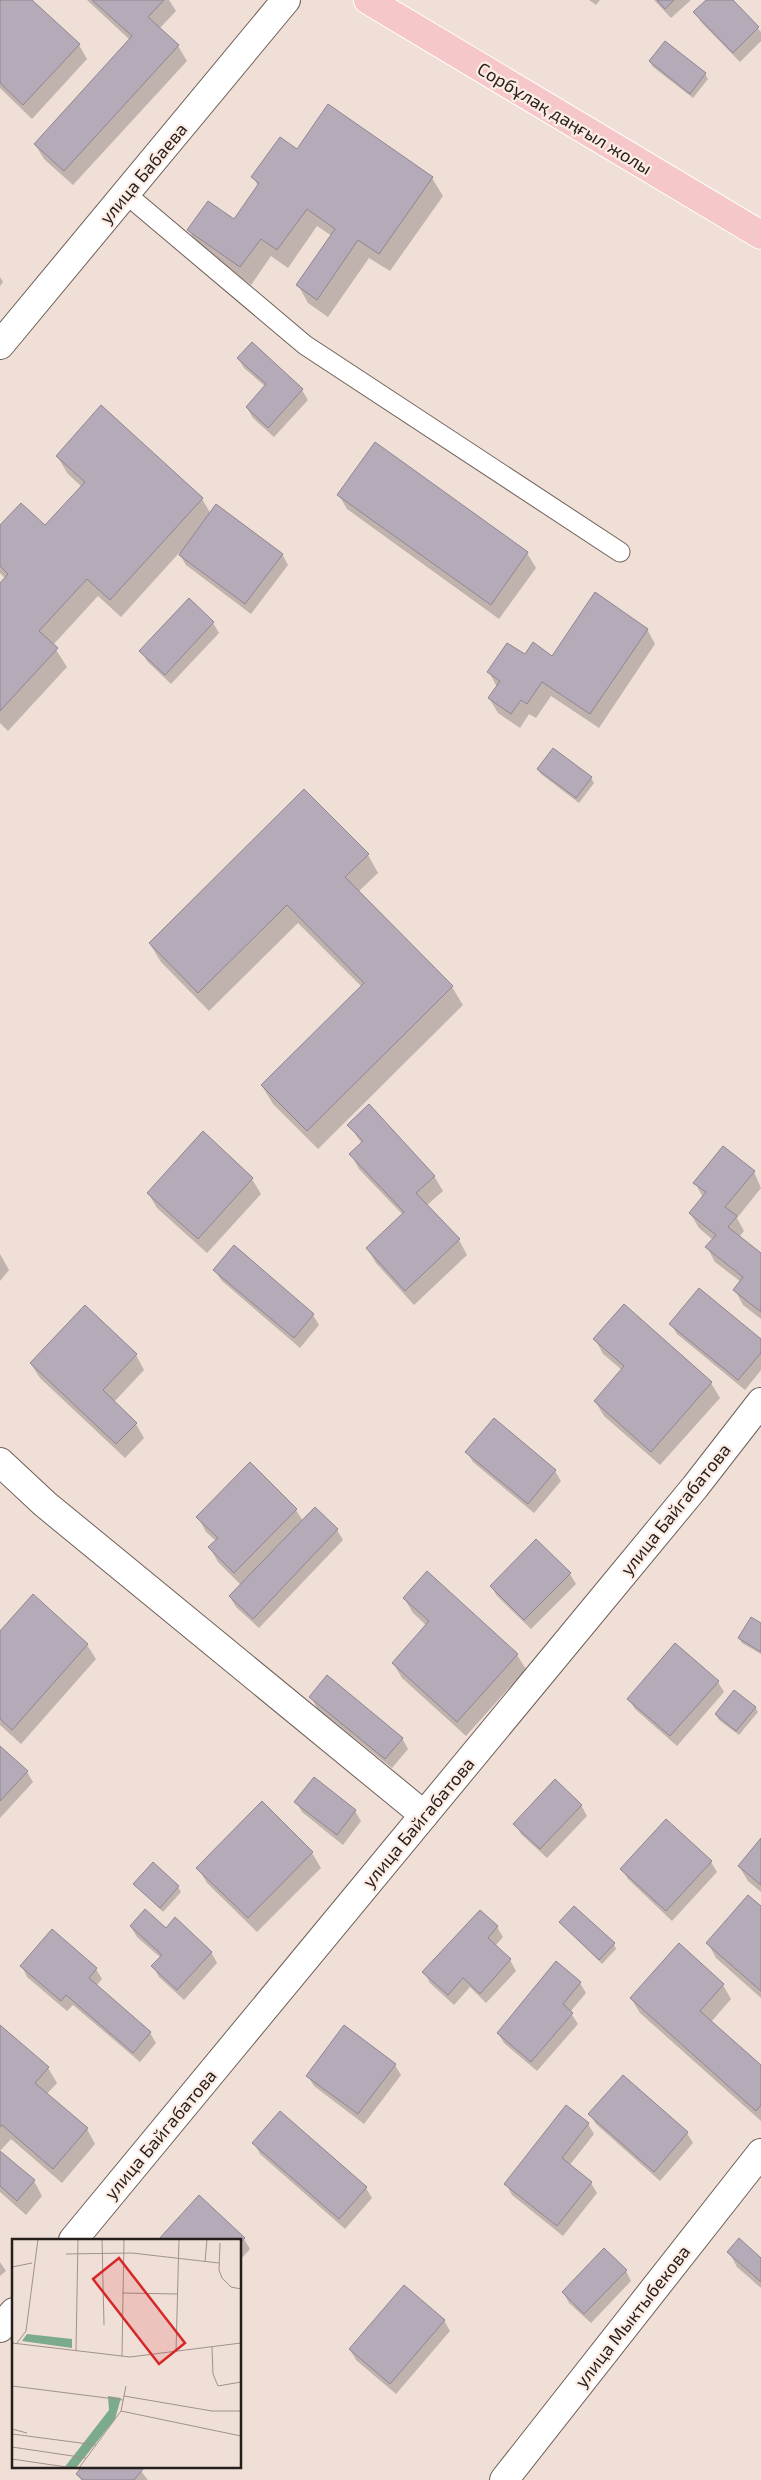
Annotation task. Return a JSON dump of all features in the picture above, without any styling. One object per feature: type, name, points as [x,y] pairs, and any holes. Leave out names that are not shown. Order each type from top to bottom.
[{"type":"main road","name":"Сорбұлақ даңғыл жолы","points":[[368,0],[761,235]]},
{"type":"street","name":"улица Бабаева","points":[[0,345],[286,0]]},
{"type":"street","name":"улица Байгабатова","points":[[74,2239],[688,1494],[761,1402]]},
{"type":"street","points":[[0,1462],[45,1504],[424,1815]]},
{"type":"street","name":"улица Мыктыбекова","points":[[504,2480],[761,2153]]},
{"type":"street","points":[[0,2328],[12,2314]]},
{"type":"lane","points":[[126,194],[305,345],[620,552]]},
{"type":"building","points":[[0,0],[32,0],[80,44],[23,105],[0,83]]},
{"type":"building","points":[[92,0],[164,0],[148,17],[179,45],[64,171],[34,144],[132,36]]},
{"type":"building","points":[[657,0],[674,0],[665,9]]},
{"type":"building","points":[[706,0],[733,0],[759,27],[733,53],[693,12]]},
{"type":"building","points":[[665,41],[706,73],[690,94],[649,61]]},
{"type":"building","points":[[328,104],[433,177],[379,254],[358,240],[317,300],[296,285],[335,229],[307,209],[277,250],[261,239],[240,267],[187,230],[208,201],[234,219],[259,183],[251,177],[280,137],[297,149]]},
{"type":"building","points":[[252,342],[303,389],[268,428],[246,407],[266,384],[237,358]]},
{"type":"building","points":[[101,405],[203,498],[110,600],[87,579],[39,631],[58,648],[0,711],[0,583],[8,574],[0,566],[0,525],[21,503],[45,525],[85,482],[56,456]]},
{"type":"building","points":[[375,442],[528,552],[491,605],[337,495]]},
{"type":"building","points":[[216,504],[283,554],[245,604],[179,555]]},
{"type":"building","points":[[595,592],[648,629],[590,714],[542,682],[527,704],[521,700],[511,714],[488,698],[500,681],[487,672],[507,643],[525,654],[533,642],[552,656]]},
{"type":"building","points":[[189,598],[214,622],[165,675],[139,651]]},
{"type":"building","points":[[553,748],[592,777],[576,798],[537,769]]},
{"type":"building","points":[[304,789],[369,854],[345,877],[453,986],[307,1131],[261,1085],[364,983],[287,905],[198,993],[149,943]]},
{"type":"building","points":[[369,1104],[435,1176],[416,1193],[460,1239],[405,1291],[366,1248],[404,1212],[349,1154],[363,1141],[347,1125]]},
{"type":"building","points":[[203,1131],[253,1178],[198,1239],[147,1193]]},
{"type":"building","points":[[723,1146],[755,1171],[725,1207],[737,1216],[728,1227],[761,1253],[761,1312],[733,1290],[743,1277],[705,1247],[716,1235],[689,1213],[706,1192],[693,1183]]},
{"type":"building","points":[[234,1245],[314,1314],[294,1338],[213,1270]]},
{"type":"building","points":[[699,1288],[761,1339],[761,1353],[738,1380],[669,1324]]},
{"type":"building","points":[[624,1304],[712,1382],[651,1452],[594,1401],[624,1366],[593,1339]]},
{"type":"building","points":[[85,1305],[137,1354],[103,1390],[137,1423],[116,1444],[30,1363]]},
{"type":"building","points":[[494,1418],[556,1470],[528,1504],[465,1452]]},
{"type":"building","points":[[250,1462],[297,1509],[234,1573],[208,1547],[218,1538],[196,1517]]},
{"type":"building","points":[[315,1507],[338,1529],[253,1619],[229,1596]]},
{"type":"building","points":[[536,1539],[571,1573],[524,1620],[490,1586]]},
{"type":"building","points":[[427,1571],[518,1654],[457,1722],[392,1663],[429,1621],[403,1598]]},
{"type":"building","points":[[33,1594],[88,1644],[12,1730],[0,1719],[0,1631]]},
{"type":"building","points":[[751,1617],[761,1623],[761,1652],[738,1638]]},
{"type":"building","points":[[675,1643],[719,1681],[670,1736],[627,1699]]},
{"type":"building","points":[[327,1675],[403,1738],[385,1759],[309,1697]]},
{"type":"building","points":[[734,1690],[756,1707],[736,1731],[715,1714]]},
{"type":"building","points":[[0,1746],[28,1771],[0,1801]]},
{"type":"building","points":[[314,1777],[356,1810],[337,1835],[294,1802]]},
{"type":"building","points":[[555,1779],[582,1805],[540,1849],[513,1824]]},
{"type":"building","points":[[262,1801],[313,1852],[248,1918],[196,1868]]},
{"type":"building","points":[[666,1819],[712,1861],[666,1911],[620,1869]]},
{"type":"building","points":[[761,1838],[761,1885],[738,1866]]},
{"type":"building","points":[[153,1862],[179,1886],[160,1908],[133,1884]]},
{"type":"building","points":[[748,1895],[761,1906],[761,1991],[706,1943]]},
{"type":"building","points":[[574,1906],[615,1943],[599,1960],[559,1922]]},
{"type":"building","points":[[145,1909],[166,1928],[175,1917],[212,1952],[177,1990],[151,1966],[162,1955],[130,1926]]},
{"type":"building","points":[[480,1910],[498,1926],[488,1938],[511,1959],[480,1994],[463,1978],[448,1995],[422,1972]]},
{"type":"building","points":[[52,1929],[97,1968],[89,1978],[151,2032],[133,2053],[66,1995],[61,2001],[20,1966]]},
{"type":"building","points":[[679,1943],[724,1984],[700,2011],[761,2065],[761,2105],[756,2111],[630,1998]]},
{"type":"building","points":[[556,1961],[581,1982],[563,2004],[573,2013],[531,2062],[497,2033]]},
{"type":"building","points":[[0,2025],[49,2067],[35,2083],[88,2128],[53,2169],[2,2125],[0,2127]]},
{"type":"building","points":[[344,2025],[396,2064],[358,2114],[306,2076]]},
{"type":"building","points":[[623,2075],[688,2132],[654,2172],[588,2114]]},
{"type":"building","points":[[566,2105],[589,2123],[562,2158],[592,2182],[557,2226],[504,2184]]},
{"type":"building","points":[[280,2111],[367,2187],[339,2219],[252,2143]]},
{"type":"building","points":[[0,2151],[35,2180],[17,2201],[0,2186]]},
{"type":"building","points":[[199,2195],[245,2238],[241,2242],[241,2239],[159,2239]]},
{"type":"building","points":[[739,2238],[761,2258],[761,2282],[727,2252]]},
{"type":"building","points":[[604,2248],[627,2270],[584,2314],[562,2292]]},
{"type":"building","points":[[404,2285],[445,2320],[390,2384],[349,2349]]},
{"type":"building","points":[[80,2468],[143,2469],[134,2480],[83,2480],[76,2474]]}]
